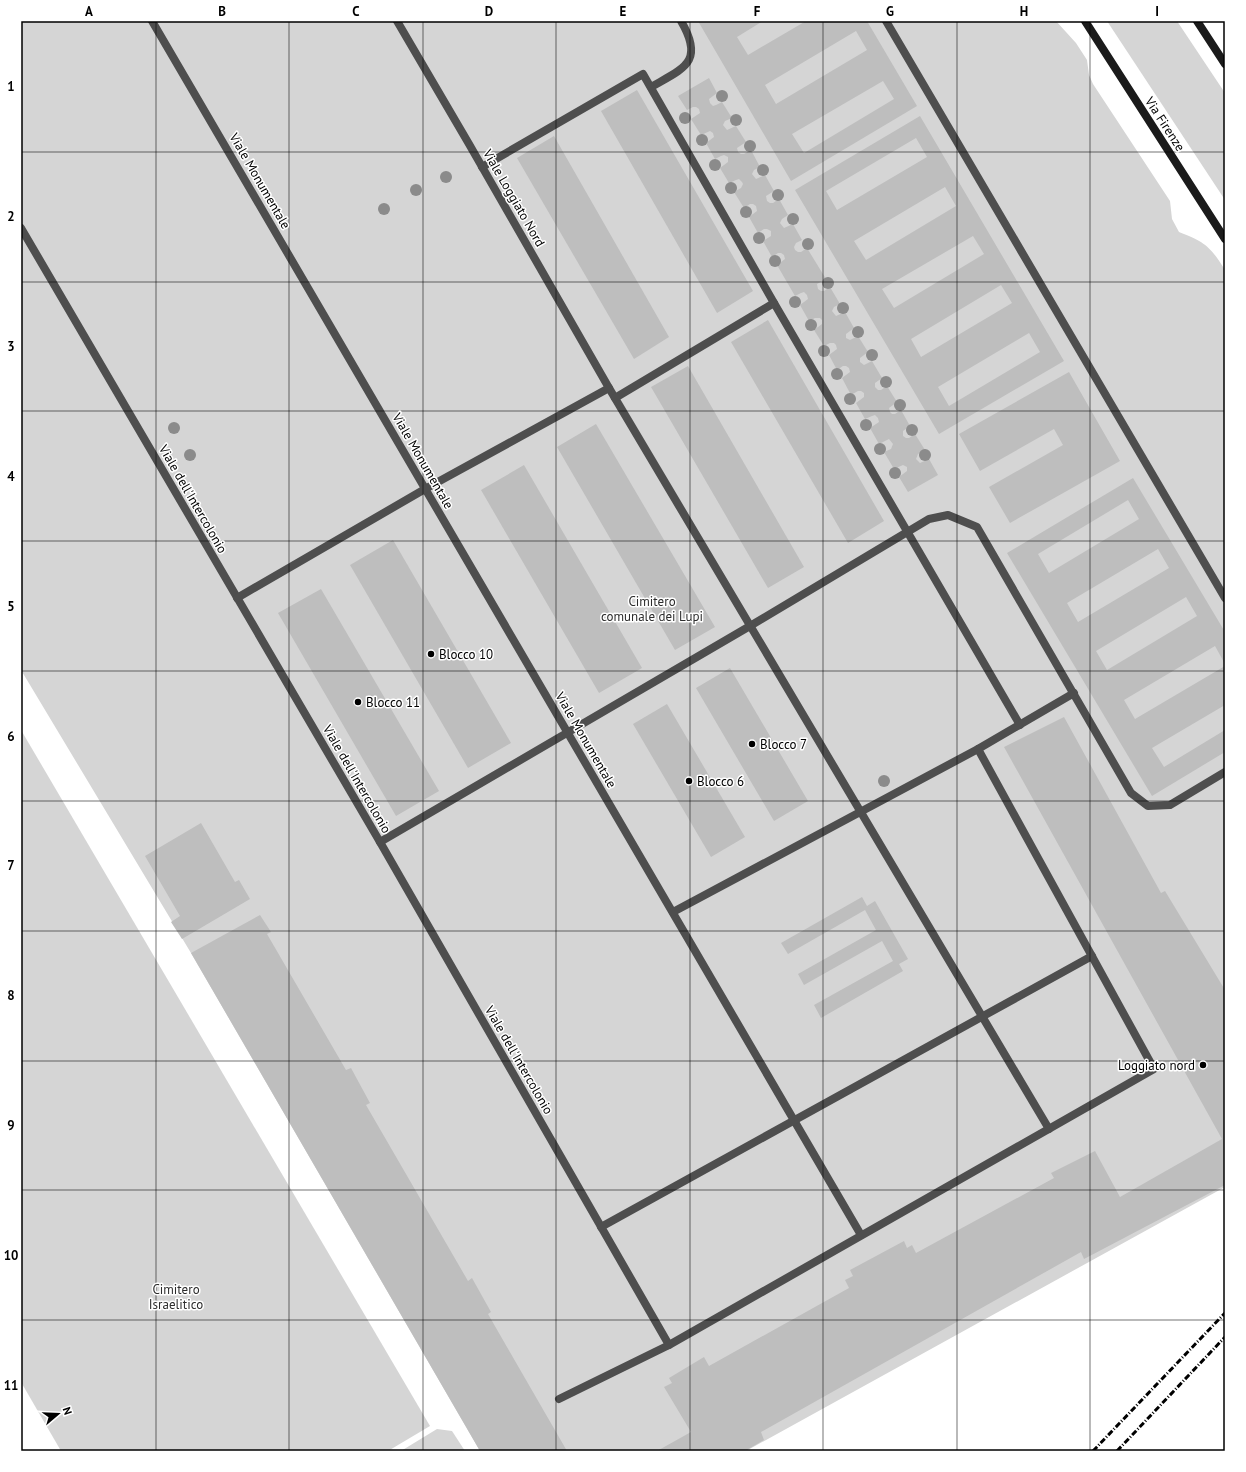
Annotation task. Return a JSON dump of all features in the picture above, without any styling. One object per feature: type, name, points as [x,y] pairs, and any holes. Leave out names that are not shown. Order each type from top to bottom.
[{"type":"main road","name":"Via Firenze","points":[[1085,21],[1225,239]]},
{"type":"main road","points":[[1197,21],[1225,64]]},
{"type":"lane","name":"Viale Monumentale","points":[[152,21],[861,1235]]},
{"type":"lane","name":"Viale Loggiato Nord","points":[[397,21],[608,388],[1049,1129]]},
{"type":"lane","points":[[651,88],[680,70],[690,59],[692,44],[681,21]]},
{"type":"lane","points":[[886,21],[1225,598]]},
{"type":"lane","points":[[482,167],[643,74],[1020,725]]},
{"type":"lane","name":"Viale dell'Intercolonio","points":[[21,228],[380,842],[669,1344]]},
{"type":"lane","points":[[614,398],[774,302]]},
{"type":"lane","points":[[237,598],[425,488],[608,388]]},
{"type":"lane","points":[[380,842],[750,626],[908,533],[929,519],[948,515],[976,527],[1131,793],[1148,806],[1170,805],[1225,772]]},
{"type":"lane","points":[[673,912],[978,749],[1074,693]]},
{"type":"lane","points":[[559,1399],[669,1344],[1154,1069],[978,749]]},
{"type":"lane","points":[[601,1227],[1092,956]]},
{"type":"green space","name":"Cimitero comunale dei Lupi","points":[[21,21],[1056,21],[1076,43],[1087,60],[1089,75],[1093,84],[1170,201],[1172,219],[1179,232],[1201,242],[1211,250],[1225,270],[1225,1187],[746,1451],[480,1451],[191,953],[21,670]]},
{"type":"green space","points":[[1107,21],[1177,21],[1225,93],[1225,200]]},
{"type":"green space","name":"Cimitero Israelitico","points":[[21,730],[430,1426],[388,1451],[61,1451],[21,1382]]},
{"type":"green space","points":[[437,1429],[452,1431],[465,1451],[401,1451]]},
{"type":"building","points":[[698,21],[763,21],[737,37],[748,55],[806,21],[867,21],[917,106],[791,181]],"holes":[[[856,31],[867,50],[776,104],[765,85]],[[883,81],[894,99],[804,153],[792,134]]]},
{"type":"building","points":[[709,78],[717,93],[709,99],[710,103],[713,106],[722,102],[732,118],[725,121],[723,125],[727,130],[736,126],[746,142],[737,148],[738,152],[744,154],[751,150],[760,167],[754,170],[752,174],[756,179],[765,175],[774,191],[766,196],[767,201],[773,203],[779,199],[788,215],[782,219],[780,223],[784,228],[793,224],[802,240],[796,243],[794,247],[795,250],[801,252],[807,248],[826,279],[817,284],[818,289],[824,291],[830,287],[840,304],[834,307],[832,311],[836,316],[845,312],[854,328],[846,334],[846,338],[850,340],[858,336],[868,352],[860,358],[860,362],[864,365],[872,361],[882,378],[875,383],[875,387],[878,390],[881,390],[887,386],[897,402],[889,408],[890,412],[895,414],[901,410],[910,426],[903,431],[903,436],[909,438],[915,434],[925,450],[918,454],[916,459],[920,463],[929,459],[938,475],[908,492],[899,477],[907,471],[907,467],[903,465],[894,469],[884,452],[891,449],[893,444],[889,439],[879,444],[870,428],[879,422],[878,418],[875,415],[865,419],[856,403],[864,397],[864,393],[858,391],[851,395],[842,378],[850,372],[849,368],[843,366],[837,370],[829,355],[837,349],[836,345],[834,343],[830,343],[824,346],[814,330],[822,324],[822,320],[820,318],[815,318],[809,321],[800,305],[808,299],[807,295],[804,292],[795,296],[777,265],[785,259],[784,255],[778,253],[772,257],[763,241],[771,236],[771,231],[764,229],[758,233],[749,217],[757,211],[756,206],[750,204],[744,208],[734,192],[741,188],[743,184],[742,182],[739,179],[729,183],[720,168],[728,162],[728,157],[724,155],[715,159],[706,143],[714,137],[713,133],[710,131],[701,135],[691,119],[700,113],[699,109],[693,107],[687,110],[678,96]]},
{"type":"building","points":[[637,90],[753,291],[717,313],[601,111]]},
{"type":"building","points":[[920,116],[1064,361],[939,434],[795,190]],"holes":[[[916,138],[927,157],[837,210],[826,191]],[[945,187],[956,206],[866,260],[854,241]],[[973,236],[984,254],[894,308],[882,289]],[[1001,285],[1012,303],[921,357],[911,339]],[[1029,333],[1040,352],[949,406],[938,387]]]},
{"type":"building","points":[[554,136],[669,337],[634,359],[517,158]]},
{"type":"building","points":[[768,320],[884,521],[848,543],[731,342]]},
{"type":"building","points":[[688,366],[804,567],[768,588],[651,387]]},
{"type":"building","points":[[1069,372],[1120,461],[1010,523],[989,487],[1063,445],[1054,429],[980,471],[959,434]]},
{"type":"building","points":[[596,424],[715,627],[675,650],[557,447]]},
{"type":"building","points":[[524,465],[642,668],[599,693],[481,490]]},
{"type":"building","points":[[1133,478],[1225,632],[1225,664],[1215,646],[1124,700],[1135,719],[1225,666],[1225,705],[1152,748],[1164,767],[1225,730],[1225,752],[1152,796],[1007,553]],"holes":[[[1128,500],[1139,519],[1049,573],[1038,554]],[[1158,549],[1169,568],[1078,622],[1067,603]],[[1186,597],[1197,616],[1107,670],[1096,651]]]},
{"type":"building","name":"Blocco 10","points":[[393,540],[511,743],[468,768],[350,565]]},
{"type":"building","name":"Blocco 11","points":[[321,589],[439,791],[396,816],[278,613]]},
{"type":"building","name":"Blocco 7","points":[[730,668],[808,801],[774,821],[696,688]]},
{"type":"building","name":"Blocco 6","points":[[667,704],[745,837],[711,857],[633,724]]},
{"type":"building","name":"Loggiato nord","points":[[1064,717],[1161,893],[1165,891],[1225,990],[1225,1185],[1084,1259],[1081,1252],[761,1432],[764,1440],[745,1451],[657,1451],[691,1432],[664,1387],[672,1383],[669,1378],[704,1357],[709,1366],[849,1288],[845,1280],[853,1276],[850,1270],[904,1241],[907,1248],[912,1245],[916,1253],[1054,1178],[1051,1173],[1095,1151],[1120,1197],[1222,1139],[1004,747]]},
{"type":"building","points":[[201,823],[235,882],[239,880],[250,899],[182,939],[171,922],[180,916],[145,856]]},
{"type":"building","points":[[862,897],[867,906],[875,901],[908,959],[899,964],[903,971],[821,1018],[814,1005],[893,961],[882,941],[804,985],[798,974],[876,930],[865,910],[788,954],[781,943]]},
{"type":"building","points":[[260,915],[271,932],[267,934],[346,1070],[351,1068],[370,1103],[366,1105],[468,1281],[472,1278],[491,1312],[488,1314],[567,1451],[480,1451],[191,953]]},
{"type":"railway","points":[[1093,1451],[1225,1313]]},
{"type":"railway","points":[[1117,1451],[1225,1337]]},
{"type":"place","name":"Blocco 10","points":[[431,654]]},
{"type":"place","name":"Blocco 11","points":[[358,702]]},
{"type":"place","name":"Blocco 7","points":[[752,744]]},
{"type":"place","name":"Blocco 6","points":[[689,781]]},
{"type":"place","name":"Loggiato nord","points":[[1203,1065]]}]
